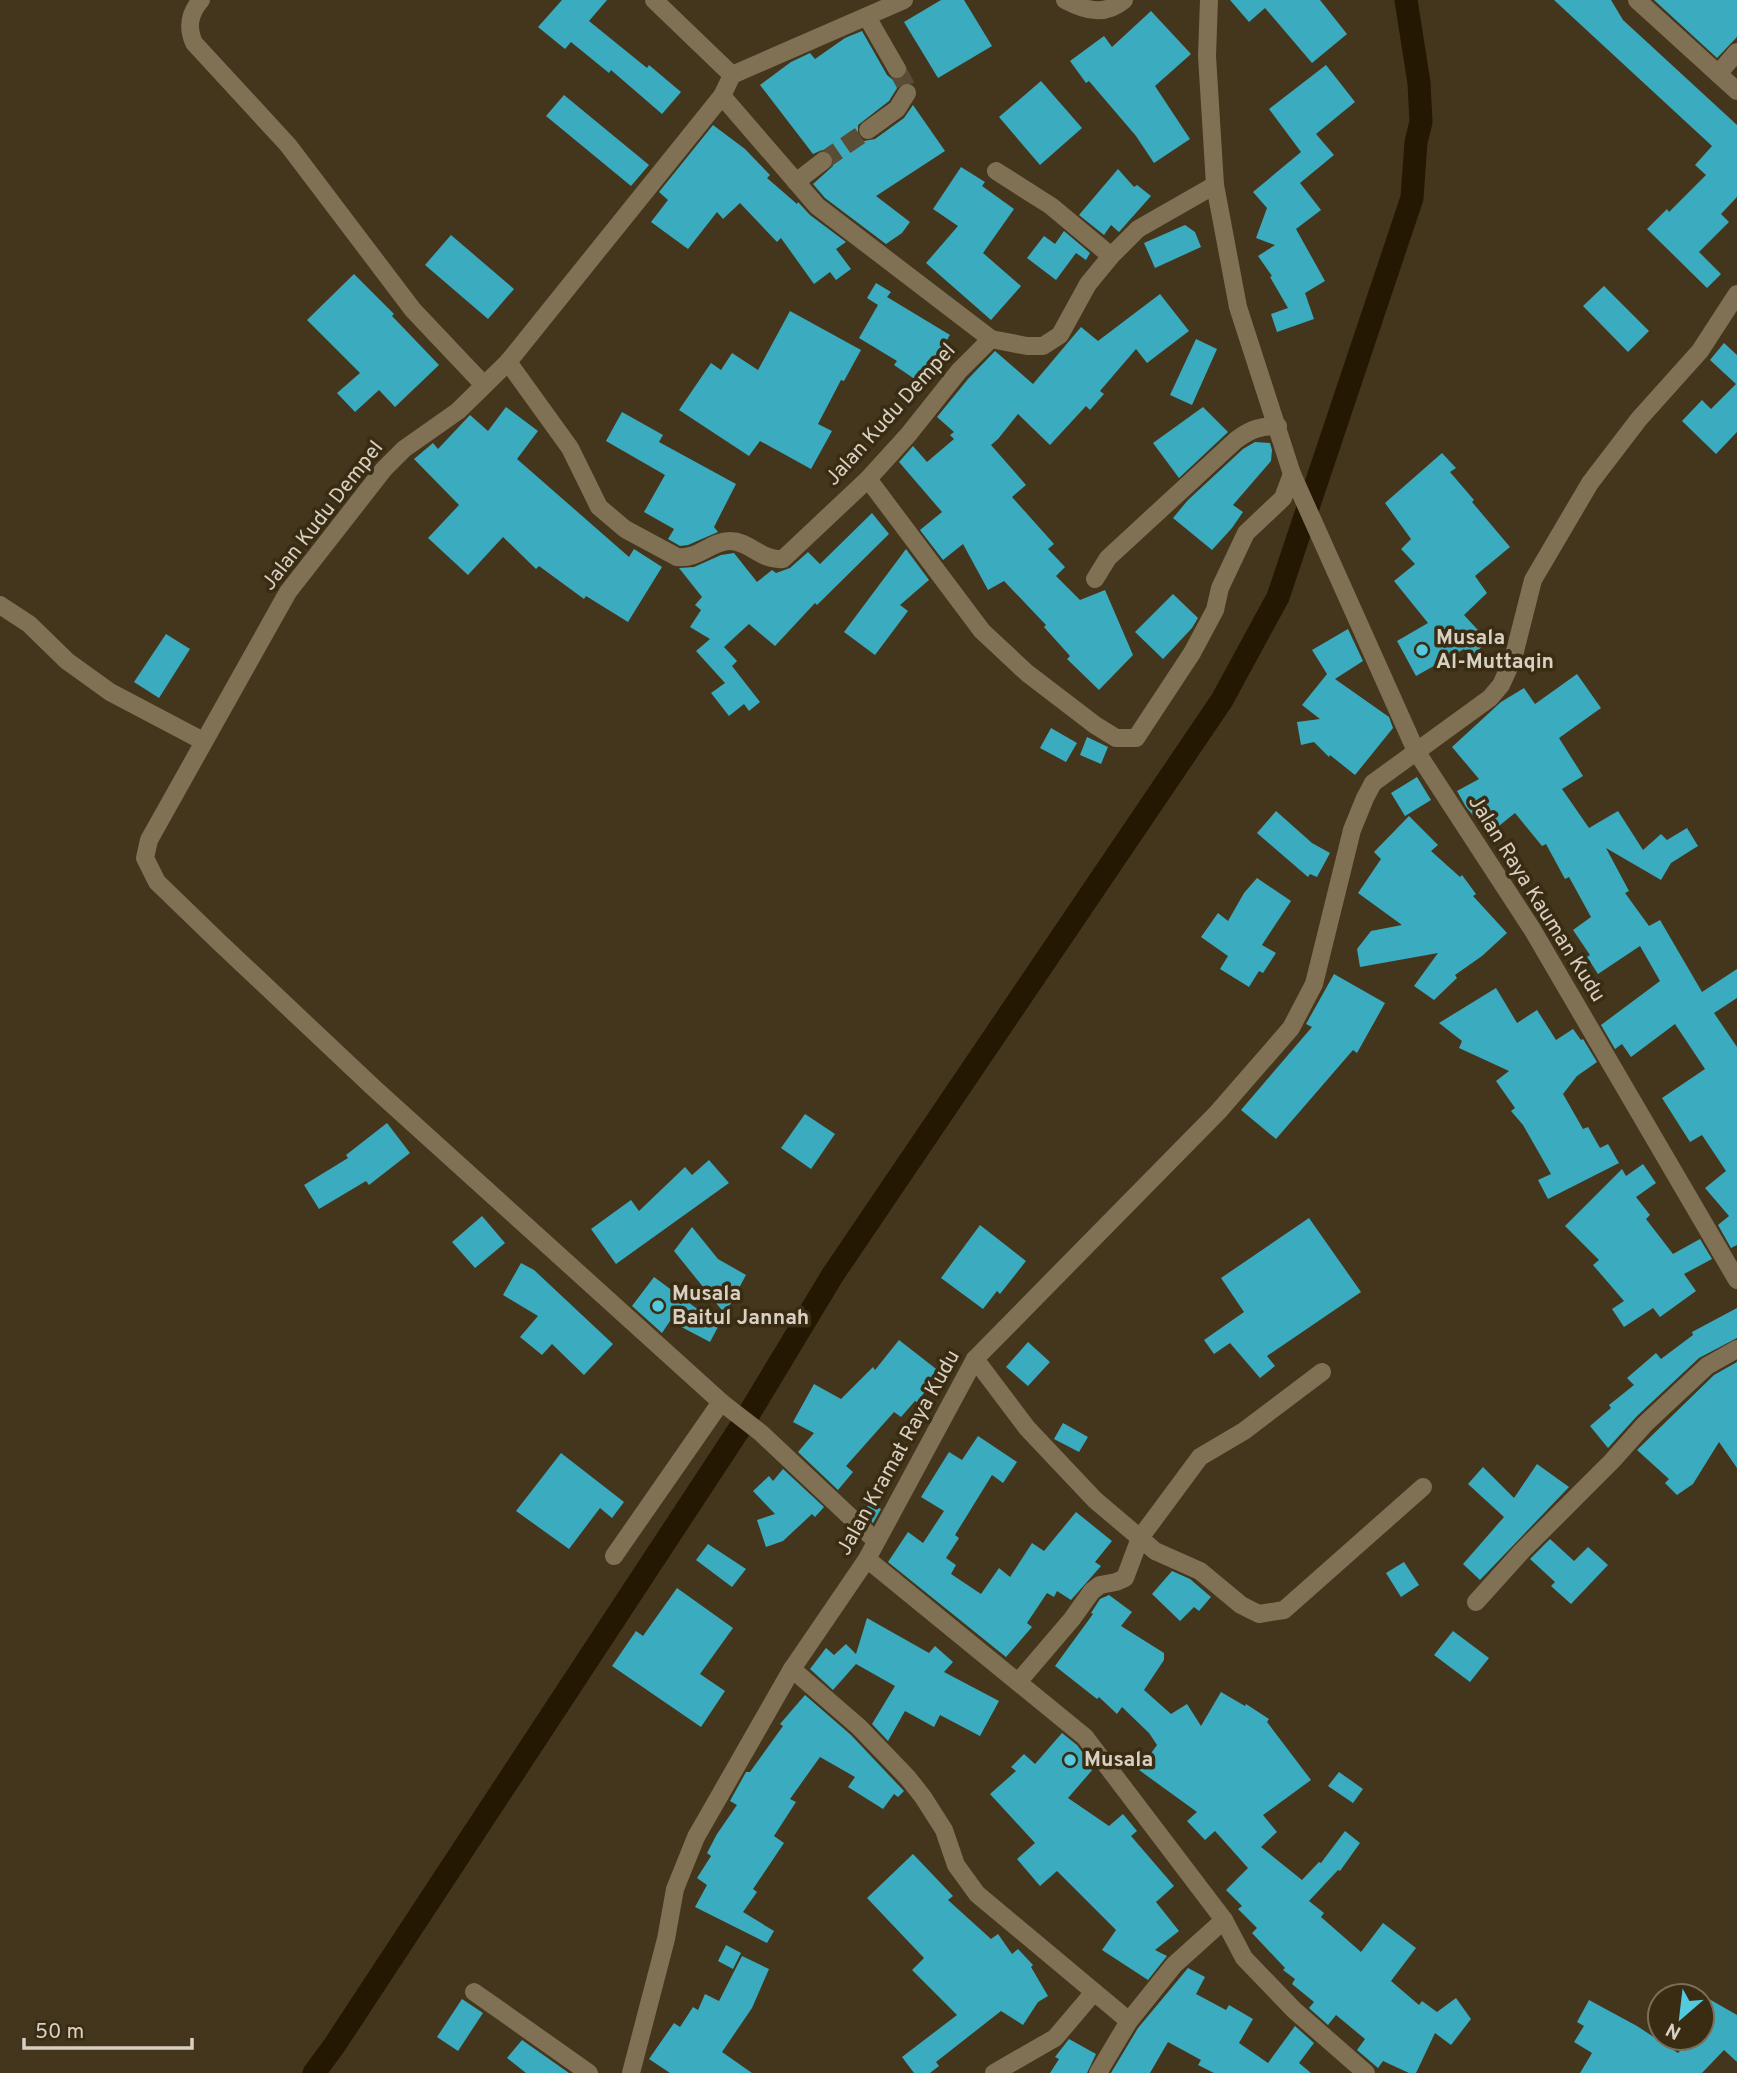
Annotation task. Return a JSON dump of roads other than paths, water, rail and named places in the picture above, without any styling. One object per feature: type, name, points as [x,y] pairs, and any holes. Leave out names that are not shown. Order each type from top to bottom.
[{"type":"street","points":[[201,0],[191,17],[189,30],[194,43],[288,145],[413,310],[484,385]]},
{"type":"street","points":[[654,0],[732,75]]},
{"type":"street","points":[[509,362],[722,96],[732,75],[904,0]]},
{"type":"street","points":[[1065,0],[1081,8],[1102,12],[1124,0]]},
{"type":"street","points":[[868,479],[982,631],[1027,673],[1095,725],[1116,738],[1136,737],[1192,653],[1215,610],[1220,588],[1246,533],[1283,498],[1292,474],[1238,307],[1215,185],[1207,69],[1209,0]]},
{"type":"street","points":[[1637,0],[1737,91]]},
{"type":"street","points":[[867,17],[897,69]]},
{"type":"street","points":[[1717,74],[1737,52]]},
{"type":"street","points":[[868,130],[897,109],[907,93]]},
{"type":"street","points":[[722,96],[796,182],[834,221],[991,339],[1027,346],[1043,346],[1060,335],[1088,284],[1138,229],[1215,185]]},
{"type":"street","points":[[796,182],[823,161]]},
{"type":"street","points":[[996,171],[1051,206],[1111,256]]},
{"type":"street","name":"Jalan Kramat Raya Kudu","points":[[631,2073],[666,1939],[675,1889],[696,1837],[793,1670],[867,1559],[975,1359],[1218,1112],[1291,1028],[1314,984],[1352,830],[1373,783],[1490,698],[1501,685],[1513,659],[1533,580],[1590,483],[1639,419],[1700,351],[1737,293]]},
{"type":"street","name":"Jalan Kudu Dempel","points":[[727,1407],[375,1089],[158,882],[145,858],[153,832],[288,592],[376,479],[404,449],[442,424],[509,362],[570,448],[600,508],[625,529],[677,557],[687,559],[724,542],[733,541],[774,560],[783,559],[868,479],[908,435],[952,379],[991,339]]},
{"type":"street","points":[[1095,579],[1108,558],[1236,440],[1251,429],[1278,426]]},
{"type":"street","name":"Jalan Raya Kauman Kudu","points":[[1292,474],[1416,751],[1532,929],[1735,1270]]},
{"type":"street","points":[[0,605],[29,624],[67,661],[110,692],[203,741]]},
{"type":"street","points":[[1476,1602],[1645,1424],[1707,1366],[1737,1349]]},
{"type":"street","points":[[975,1359],[1027,1428],[1095,1500],[1155,1551],[1200,1571],[1241,1605],[1259,1614],[1284,1610],[1423,1487]]},
{"type":"street","points":[[1019,1681],[1072,1619],[1092,1591],[1100,1585],[1125,1577],[1140,1538],[1184,1475],[1200,1457],[1244,1431],[1322,1372]]},
{"type":"street","points":[[614,1556],[727,1407],[761,1433],[876,1541]]},
{"type":"street","points":[[867,1559],[1085,1737],[1224,1920],[1244,1958],[1294,2010],[1366,2073]]},
{"type":"street","points":[[793,1670],[859,1727],[908,1778],[944,1830],[956,1866],[977,1894],[1129,2021]]},
{"type":"street","points":[[1098,2073],[1129,2021],[1174,1965],[1224,1920]]},
{"type":"street","points":[[474,1992],[589,2073]]},
{"type":"street","points":[[994,2073],[1055,2038],[1094,1992]]},
{"type":"waterway","points":[[314,2073],[744,1422],[832,1276],[1222,700],[1278,597],[1412,198],[1416,142],[1421,122],[1419,83],[1406,0]]},
{"type":"tunnel","points":[[897,69],[907,93]]},
{"type":"tunnel","points":[[823,161],[868,130]]},
{"type":"place","name":"Musala Al-Muttaqin","points":[[1422,650]]},
{"type":"place","name":"Musala Baitul Jannah","points":[[658,1306]]},
{"type":"place","name":"Musala","points":[[1070,1760]]}]
